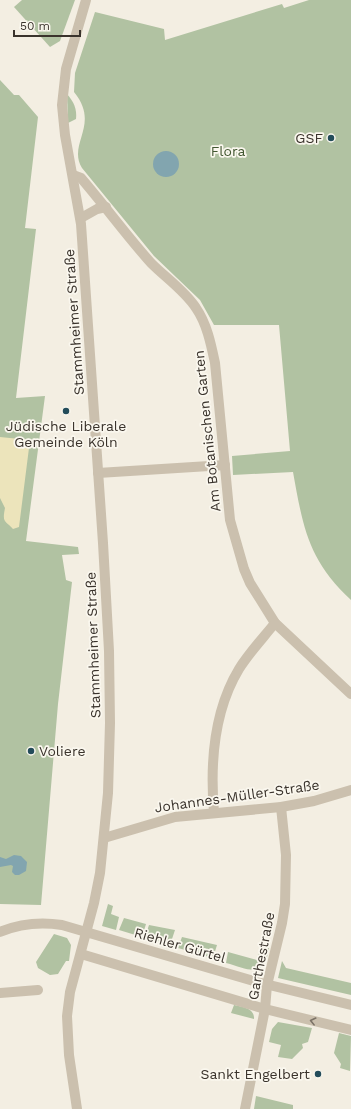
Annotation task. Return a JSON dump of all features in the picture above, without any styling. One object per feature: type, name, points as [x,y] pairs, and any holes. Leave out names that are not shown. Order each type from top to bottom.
[{"type":"street","name":"Stammheimer Straße","points":[[77,1109],[69,1055],[67,1016],[70,992],[95,898],[104,838],[110,723],[109,651],[81,218],[63,126],[63,87],[69,56],[86,0]]},
{"type":"street","name":"Am Botanischen Garten","points":[[73,176],[82,178],[150,261],[189,298],[197,308],[211,343],[215,363],[230,520],[238,553],[250,583],[275,623],[351,694]]},
{"type":"street","points":[[81,218],[97,209],[106,207]]},
{"type":"street","points":[[98,473],[225,465]]},
{"type":"street","points":[[214,812],[212,770],[216,735],[222,712],[239,670],[275,623]]},
{"type":"street","name":"Johannes-Müller-Straße","points":[[104,838],[169,818],[214,812],[281,807],[314,801],[351,790]]},
{"type":"street","name":"Garthestraße","points":[[245,1109],[266,1009],[267,985],[285,904],[286,855],[281,807]]},
{"type":"street","name":"Riehler Gürtel","points":[[0,932],[19,926],[45,924],[62,925],[267,985],[351,1006]]},
{"type":"street","points":[[81,954],[266,1009],[351,1030]]},
{"type":"street","points":[[0,993],[34,990]]},
{"type":"green space","points":[[22,0],[75,0],[60,41],[50,47],[14,7]]},
{"type":"green space","name":"Flora","points":[[309,0],[351,0],[351,600],[325,571],[316,556],[304,526],[293,472],[233,475],[232,456],[290,451],[279,325],[214,325],[200,300],[154,256],[82,168],[78,159],[78,150],[85,114],[74,92],[75,73],[95,12],[164,29],[165,40],[282,4],[284,8]]},
{"type":"green space","points":[[0,80],[14,95],[19,95],[38,117],[25,228],[36,229],[16,398],[45,396],[26,541],[78,547],[79,554],[62,555],[66,580],[72,582],[58,704],[41,905],[0,904]]},
{"type":"green space","points":[[67,94],[72,100],[76,112],[76,119],[68,123]]},
{"type":"green space","points":[[108,904],[113,906],[111,914],[119,917],[116,930],[102,926]]},
{"type":"green space","points":[[124,918],[146,924],[142,937],[119,930]]},
{"type":"green space","points":[[149,925],[175,930],[170,945],[145,937]]},
{"type":"green space","points":[[54,934],[67,938],[71,945],[69,961],[66,961],[58,974],[50,975],[38,968],[36,962]]},
{"type":"green space","points":[[182,937],[217,945],[213,958],[178,948]]},
{"type":"green space","points":[[261,946],[269,948],[267,958],[263,965],[259,968],[254,970],[226,963],[228,952],[257,960]]},
{"type":"green space","points":[[282,961],[286,968],[351,983],[351,995],[278,978]]},
{"type":"green space","points":[[234,1005],[250,1010],[254,1015],[254,1019],[231,1013]]},
{"type":"green space","points":[[278,1022],[312,1028],[308,1042],[302,1044],[303,1048],[292,1059],[278,1057],[281,1045],[269,1042],[272,1029]]},
{"type":"green space","points":[[339,1033],[351,1036],[350,1071],[340,1068],[341,1064],[334,1053]]},
{"type":"green space","points":[[256,1096],[293,1105],[293,1109],[254,1109]]},
{"type":"sand","points":[[0,437],[30,440],[19,527],[13,529],[4,519],[5,508],[0,498]]},
{"type":"water","points":[[166,151],[175,155],[179,164],[175,173],[166,177],[157,173],[153,164],[157,155]]},
{"type":"water","points":[[14,855],[21,856],[27,862],[26,871],[19,875],[15,875],[12,872],[13,866],[11,865],[0,867],[0,857],[6,859]]},
{"type":"place","name":"GSF","points":[[331,138]]},
{"type":"place","name":"Jüdische Liberale Gemeinde Köln","points":[[66,411]]},
{"type":"place","name":"Voliere","points":[[31,751]]},
{"type":"place","name":"Sankt Engelbert","points":[[318,1074]]}]
